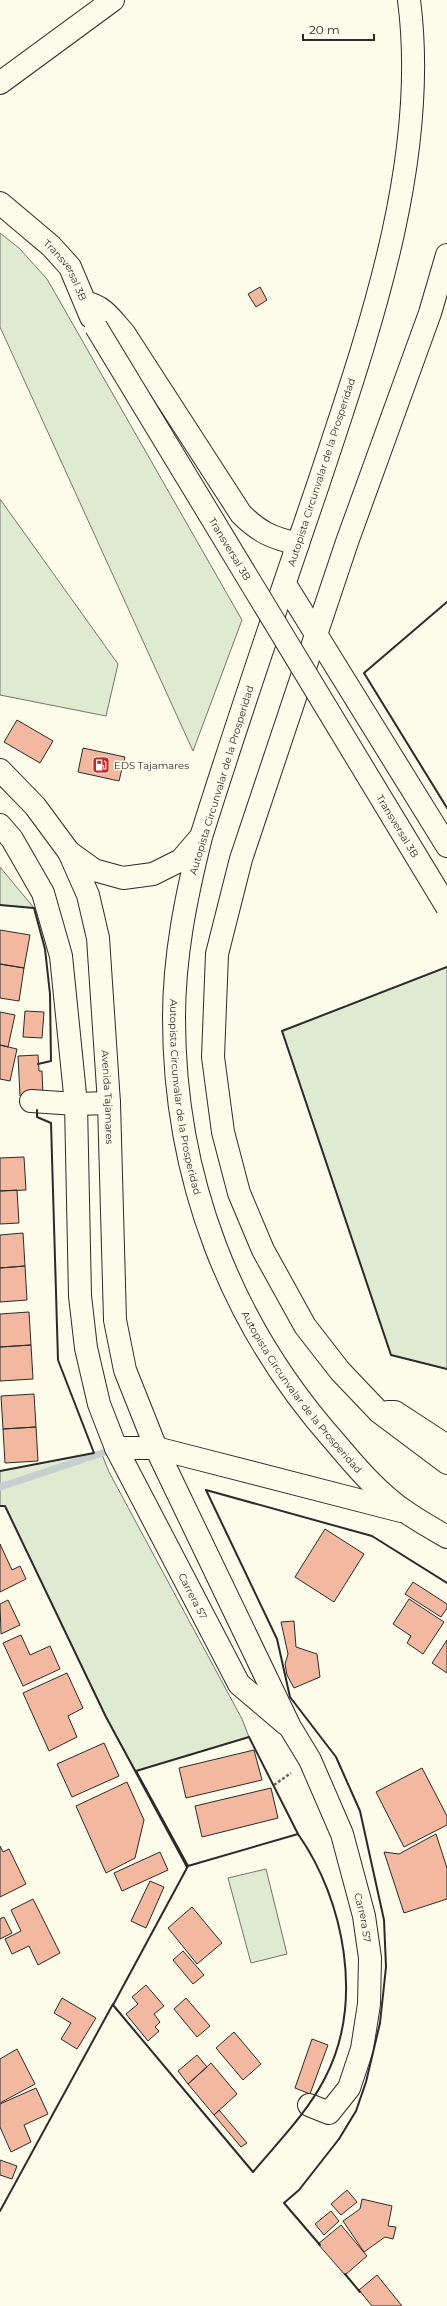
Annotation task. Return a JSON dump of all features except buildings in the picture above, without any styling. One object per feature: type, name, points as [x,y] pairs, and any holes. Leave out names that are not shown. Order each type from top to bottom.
[{"type":"main road","points":[[0,83],[113,0]]},
{"type":"main road","name":"Autopista Circunvalar de la Prosperidad","points":[[409,0],[413,34],[412,116],[402,190],[375,300],[342,412],[201,837],[186,894],[180,931],[174,1019],[179,1103],[189,1162],[201,1206],[221,1262],[238,1300],[276,1368],[307,1411],[363,1474],[405,1512],[447,1537]]},
{"type":"main road","name":"Transversal 3B","points":[[0,203],[51,246],[70,267],[96,327],[447,907]]},
{"type":"main road","points":[[447,255],[430,313],[350,534],[241,859],[225,916],[217,954],[213,1057],[223,1132],[239,1193],[263,1250],[305,1326],[340,1371],[379,1412],[447,1464]]},
{"type":"main road","points":[[86,303],[92,304],[107,313],[124,333],[241,514],[256,529],[276,539],[298,544]]},
{"type":"main road","points":[[284,584],[447,846]]},
{"type":"main road","name":"Avenida Tajamares","points":[[0,770],[35,806],[69,852],[88,895],[98,938],[109,1103],[115,1320],[125,1370],[156,1448]]},
{"type":"main road","points":[[0,825],[12,839],[43,893],[61,956],[76,1104],[80,1296],[86,1348],[99,1404],[116,1448],[156,1448],[405,1512]]},
{"type":"main road","points":[[69,852],[94,870],[123,878],[154,874],[181,860],[201,837]]},
{"type":"main road","points":[[31,1101],[76,1104],[109,1103]]},
{"type":"main road","points":[[379,1412],[395,1412],[447,1446]]},
{"type":"main road","name":"Carrera 57","points":[[116,1448],[216,1644],[239,1684],[290,1727]]},
{"type":"main road","name":"Carrera 57","points":[[156,1448],[290,1727],[310,1760],[342,1834],[364,1916],[370,1958],[369,2004],[362,2049],[349,2088],[329,2113],[308,2105]]},
{"type":"main road","points":[[216,1644],[250,1641]]},
{"type":"green space","points":[[0,233],[19,248],[47,279],[242,620],[193,751],[0,327]]},
{"type":"green space","points":[[0,499],[118,664],[106,716],[0,695]]},
{"type":"green space","points":[[0,867],[34,908],[0,905]]},
{"type":"green space","points":[[447,967],[447,1369],[391,1355],[282,1031]]},
{"type":"green space","points":[[101,1452],[109,1472],[242,1719],[249,1737],[136,1771],[106,1717],[5,1506],[0,1506],[0,1471]]},
{"type":"green space","points":[[266,1869],[287,1954],[251,1963],[228,1878]]},
{"type":"waterway","points":[[0,1487],[114,1449]]},
{"type":"wall","points":[[447,602],[364,673],[447,808]]},
{"type":"wall","points":[[0,905],[34,908],[45,949],[50,994],[51,1061],[38,1064]]},
{"type":"wall","points":[[447,967],[282,1031],[391,1355],[447,1369]]},
{"type":"wall","points":[[0,1471],[94,1453],[58,1360],[51,1123],[37,1117],[37,1110]]},
{"type":"wall","points":[[320,2245],[284,2203],[299,2190],[339,2139],[356,2111],[366,2082],[380,2023],[386,1967],[384,1920],[360,1811],[336,1757],[290,1697],[277,1639],[206,1490],[372,1536],[447,1583]]},
{"type":"wall","points":[[0,1506],[5,1506],[106,1717],[187,1867]]},
{"type":"wall","points":[[249,1737],[298,1834],[188,1866],[136,1771],[249,1737]]},
{"type":"wall","points":[[298,1834],[314,1861],[328,1890],[337,1921],[344,1953],[346,1986],[344,2018],[337,2049],[318,2091],[292,2127],[253,2172],[113,2005],[188,1866],[298,1834]]},
{"type":"wall","points":[[0,2211],[113,2004]]},
{"type":"wall","points":[[345,2274],[360,2292]]},
{"type":"place","name":"EDS Tajamares","points":[[101,765]]}]
